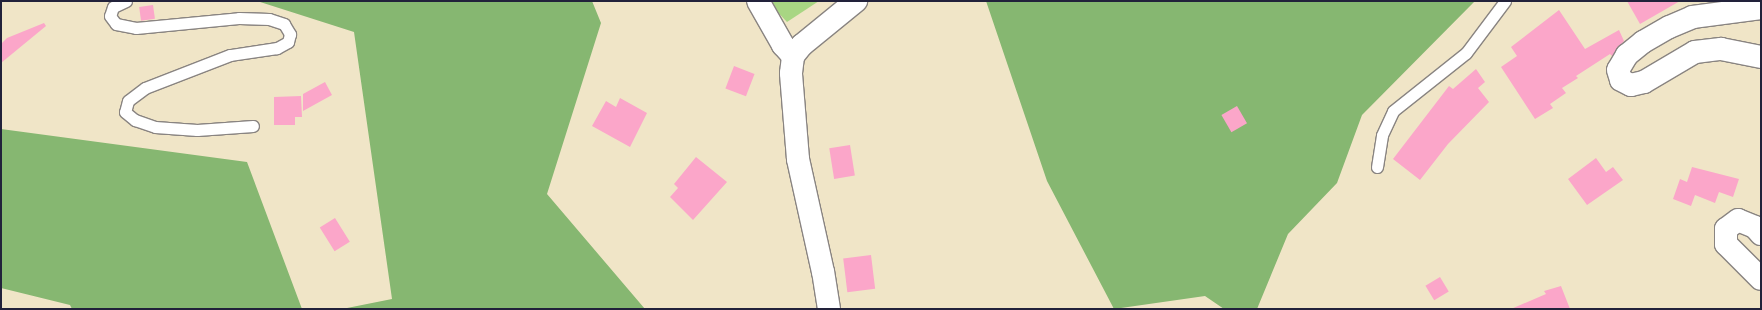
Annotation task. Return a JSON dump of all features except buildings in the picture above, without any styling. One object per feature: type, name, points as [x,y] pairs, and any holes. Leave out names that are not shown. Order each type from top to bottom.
[{"type":"street","points":[[758,1],[783,45],[793,56]]},
{"type":"street","points":[[829,309],[823,272],[798,159],[791,73],[793,56],[802,46],[856,1]]},
{"type":"street","points":[[1761,8],[1693,17],[1669,27],[1643,42],[1627,55],[1618,70],[1621,80],[1631,85],[1644,82],[1696,52],[1721,49],[1761,57]]},
{"type":"street","points":[[1761,234],[1754,227],[1738,220],[1726,229],[1726,244],[1761,279]]},
{"type":"lane","points":[[126,1],[113,7],[110,16],[116,24],[136,28],[239,18],[270,19],[284,24],[290,34],[288,42],[277,48],[230,56],[145,88],[128,102],[125,112],[135,120],[155,127],[197,130],[253,126]]},
{"type":"lane","points":[[1377,167],[1382,135],[1393,111],[1466,53],[1505,1]]},
{"type":"green space","points":[[257,1],[592,1],[601,23],[547,194],[645,309],[342,309],[392,299],[354,32]]},
{"type":"green space","points":[[767,1],[819,1],[787,22]]},
{"type":"green space","points":[[986,1],[1475,1],[1362,115],[1337,183],[1288,234],[1257,309],[1224,309],[1205,296],[1114,309],[1047,181]]},
{"type":"green space","points":[[1,129],[247,162],[302,309],[72,309],[70,305],[1,288]]}]
